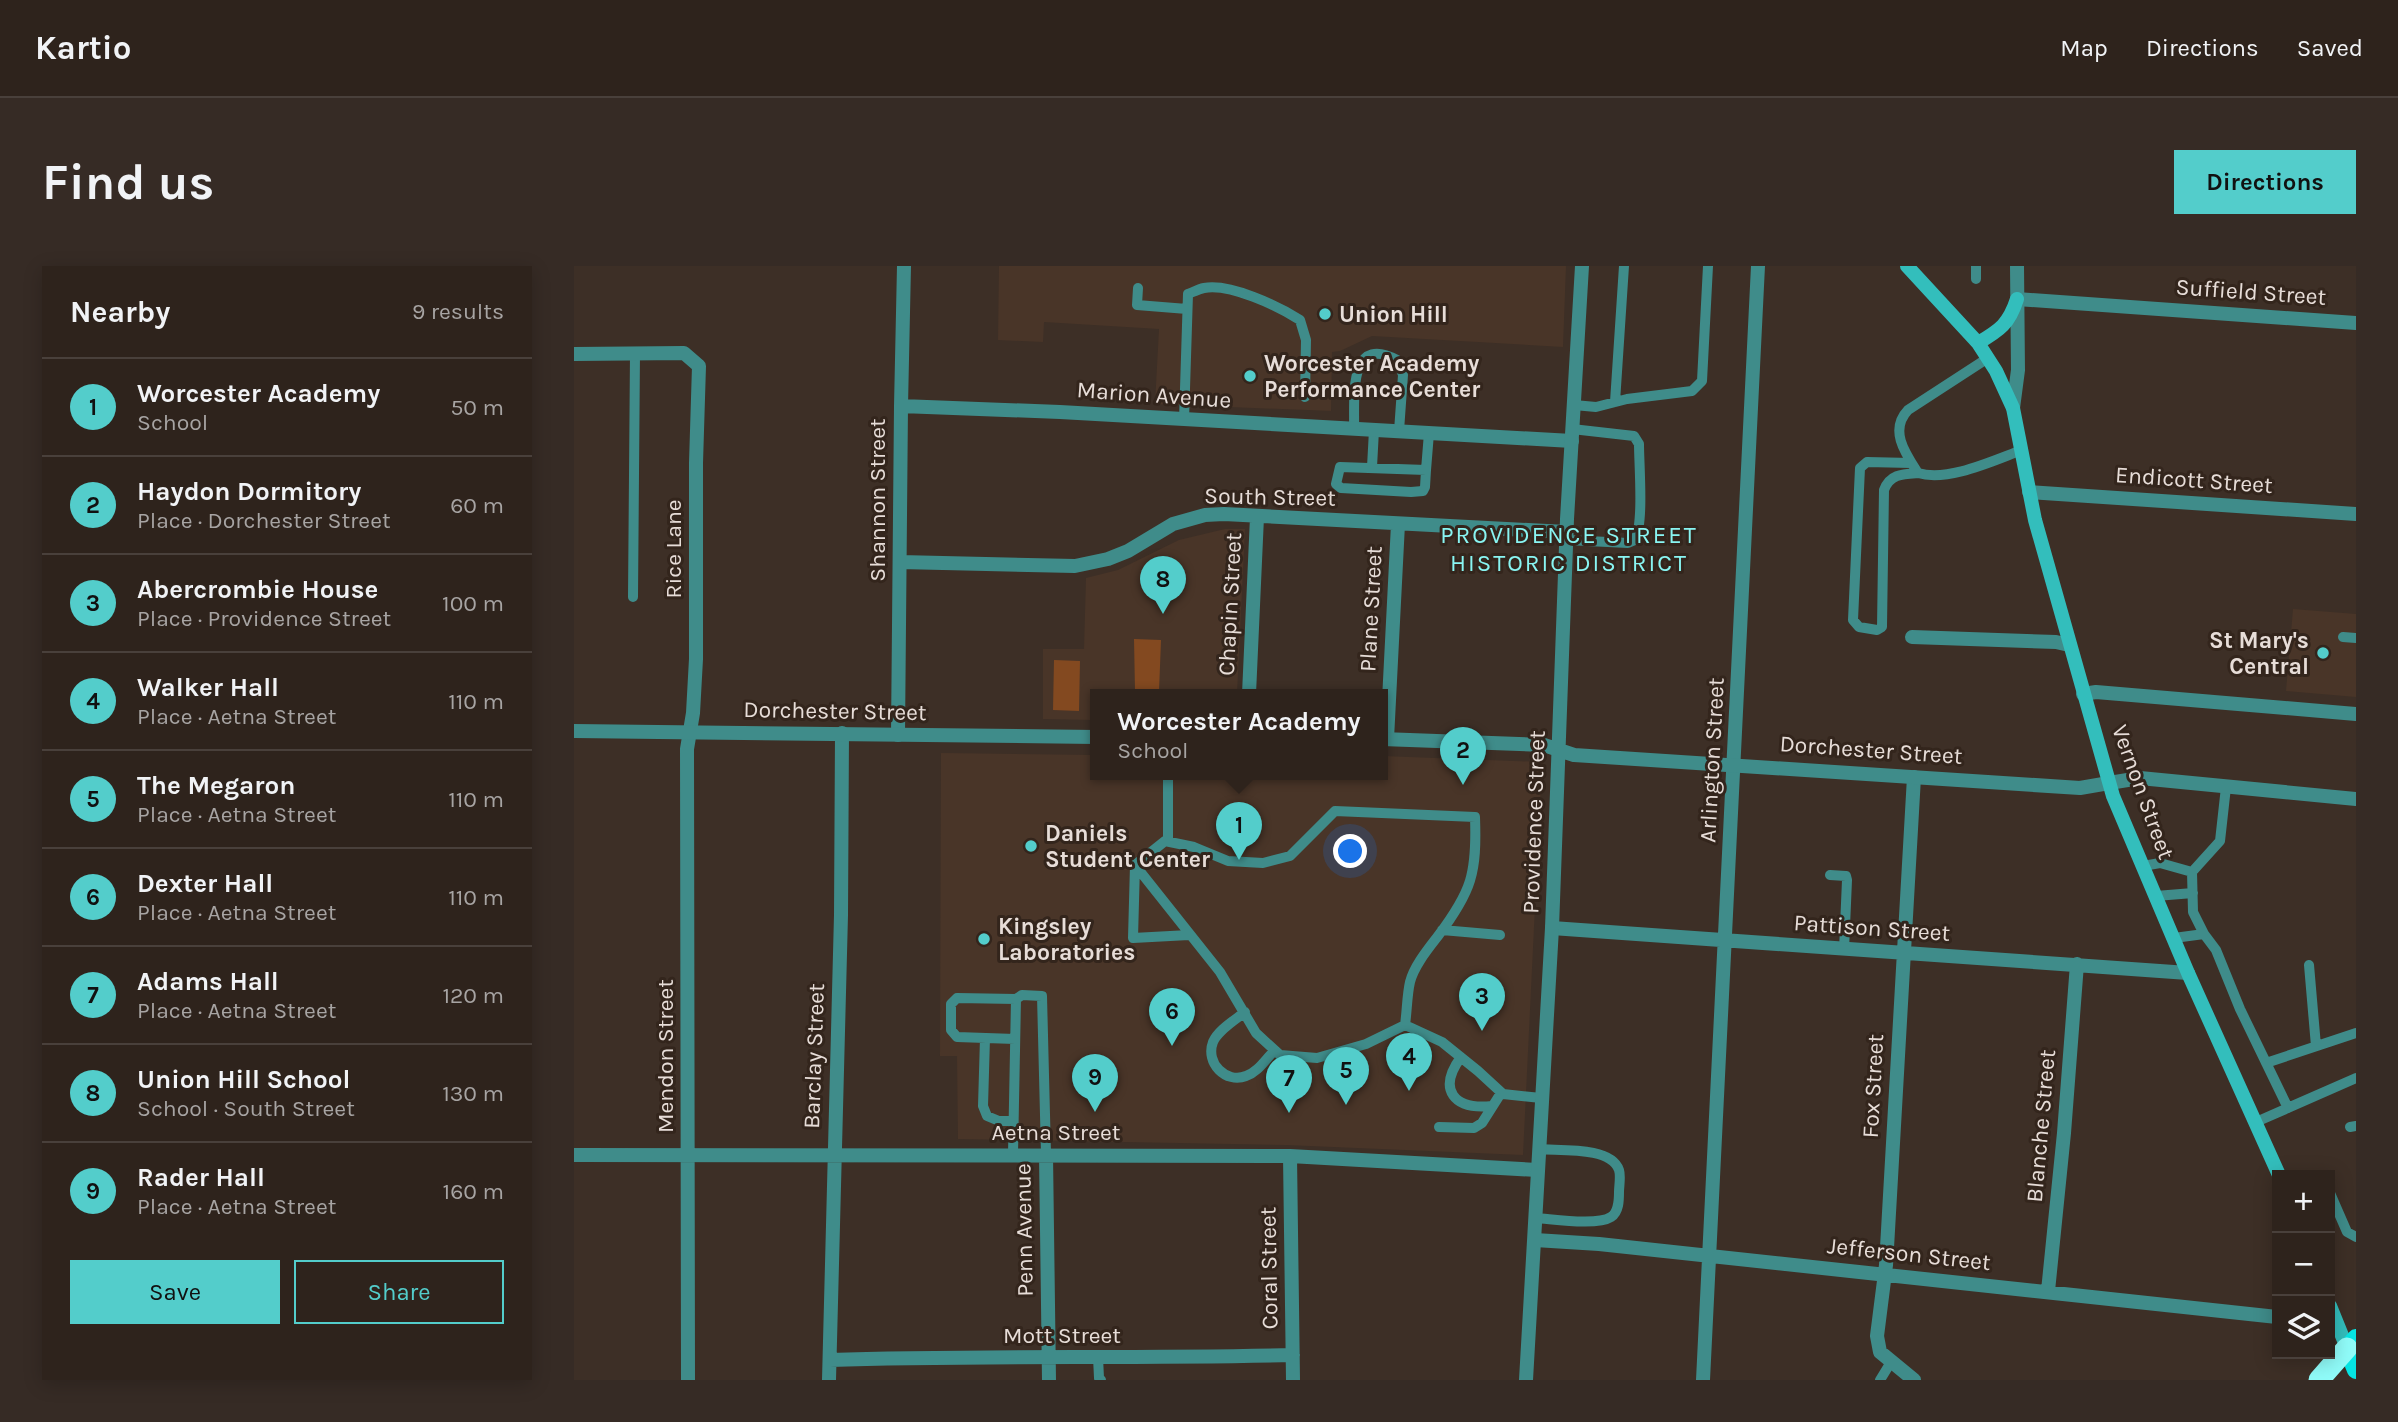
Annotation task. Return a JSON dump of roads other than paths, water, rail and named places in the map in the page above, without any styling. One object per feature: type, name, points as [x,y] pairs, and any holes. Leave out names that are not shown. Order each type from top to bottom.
[{"type":"highway","points":[[2319,1380],[2353,1355]]},
{"type":"main road","name":"Vernon Street","points":[[1907,266],[1978,343],[2003,384],[2013,408],[2029,492],[2109,783],[2188,973],[2276,1170]]},
{"type":"main road","points":[[1978,343],[2004,326],[2017,299]]},
{"type":"main road","points":[[2335,1326],[2353,1355]]},
{"type":"street","name":"Shannon Street","points":[[898,735],[904,266]]},
{"type":"street","name":"Providence Street","points":[[1527,1380],[1552,928],[1567,536],[1582,266]]},
{"type":"street","name":"Arlington Street","points":[[1703,1380],[1758,266]]},
{"type":"street","points":[[2013,408],[2018,370],[2017,266]]},
{"type":"street","name":"Suffield Street","points":[[2017,299],[2356,323]]},
{"type":"street","points":[[574,354],[635,353]]},
{"type":"street","name":"Rice Lane","points":[[635,353],[684,353],[699,366],[696,659],[693,713],[689,732]]},
{"type":"street","name":"Marion Avenue","points":[[901,406],[1374,430],[1572,435]]},
{"type":"street","name":"Endicott Street","points":[[2029,492],[2356,514]]},
{"type":"street","name":"South Street","points":[[900,562],[1075,566],[1118,555],[1173,524],[1205,515],[1224,514],[1567,536]]},
{"type":"street","name":"Chapin Street","points":[[1249,689],[1257,517]]},
{"type":"street","name":"Plane Street","points":[[1388,689],[1398,524]]},
{"type":"street","points":[[1912,637],[2056,642],[2069,645]]},
{"type":"street","points":[[2083,694],[2096,692],[2356,714]]},
{"type":"street","name":"Dorchester Street","points":[[574,731],[1090,737]]},
{"type":"street","name":"Mendon Street","points":[[688,1380],[689,732]]},
{"type":"street","name":"Barclay Street","points":[[829,1380],[841,915],[842,733]]},
{"type":"street","name":"Dorchester Street","points":[[1388,739],[1544,745],[1574,755],[2080,788],[2140,778],[2356,799]]},
{"type":"street","name":"Fox Street","points":[[1914,777],[1885,1276],[1877,1336],[1880,1352],[1914,1380]]},
{"type":"street","name":"Pattison Street","points":[[1552,928],[2188,973]]},
{"type":"street","name":"Blanche Street","points":[[2048,1291],[2077,964]]},
{"type":"street","name":"Penn Avenue","points":[[1046,1154],[1049,1380]]},
{"type":"street","name":"Aetna Street","points":[[574,1155],[1290,1156],[1537,1170]]},
{"type":"street","name":"Coral Street","points":[[1290,1156],[1293,1380]]},
{"type":"street","name":"Jefferson Street","points":[[1535,1240],[2048,1291],[2272,1316]]},
{"type":"street","name":"Mott Street","points":[[830,1360],[1293,1355]]},
{"type":"lane","points":[[1615,402],[1623,266]]},
{"type":"lane","points":[[1574,405],[1596,407],[1692,391],[1702,381],[1707,266]]},
{"type":"lane","points":[[1976,266],[1976,279]]},
{"type":"lane","points":[[1184,420],[1188,294],[1206,287],[1234,291],[1277,305],[1300,320],[1306,340],[1305,397]]},
{"type":"lane","points":[[1138,288],[1137,306],[1187,309]]},
{"type":"lane","points":[[1354,429],[1357,371],[1368,355],[1384,352],[1397,359],[1403,375],[1399,431]]},
{"type":"lane","points":[[633,597],[635,353]]},
{"type":"lane","points":[[1918,473],[1902,444],[1898,426],[1900,417],[1988,358]]},
{"type":"lane","points":[[1372,467],[1374,430]]},
{"type":"lane","points":[[1426,470],[1339,467],[1336,484],[1341,488],[1423,491],[1426,487],[1429,432]]},
{"type":"lane","points":[[1567,536],[1628,543],[1638,534],[1639,519],[1639,444],[1634,436],[1572,435]]},
{"type":"lane","points":[[1911,463],[1867,462],[1860,468],[1853,620],[1859,627],[1877,630],[1882,627],[1884,490],[1887,481],[1898,475],[1947,475],[2022,450]]},
{"type":"lane","points":[[2343,638],[2356,638]]},
{"type":"lane","points":[[1168,780],[1168,840]]},
{"type":"lane","points":[[2226,787],[2220,841],[2192,872],[2193,912],[2216,950],[2240,1009],[2288,1108]]},
{"type":"lane","points":[[1189,935],[1133,938],[1135,865],[1165,841],[1194,847],[1228,861],[1263,863],[1290,856],[1335,811],[1475,817],[1475,867],[1469,889],[1459,909],[1410,980],[1405,1025]]},
{"type":"lane","points":[[2143,866],[2160,863],[2192,872]]},
{"type":"lane","points":[[1135,865],[1220,972],[1256,1034],[1280,1055],[1317,1058],[1366,1044],[1405,1025]]},
{"type":"lane","points":[[1830,875],[1846,876],[1847,880],[1844,950]]},
{"type":"lane","points":[[2156,896],[2193,892]]},
{"type":"lane","points":[[1442,930],[1500,935]]},
{"type":"lane","points":[[2174,937],[2204,934]]},
{"type":"lane","points":[[2309,965],[2316,1046]]},
{"type":"lane","name":"Penn Avenue","points":[[1016,999],[1022,995],[1042,996],[1046,1154]]},
{"type":"lane","points":[[1013,1154],[1016,999],[957,998],[951,1004],[951,1030],[957,1037],[1015,1039]]},
{"type":"lane","points":[[1245,1012],[1218,1035],[1212,1044],[1214,1063],[1220,1072],[1230,1078],[1249,1075],[1274,1051]]},
{"type":"lane","points":[[1405,1025],[1442,1042],[1501,1093],[1541,1098]]},
{"type":"lane","points":[[2266,1063],[2356,1033]]},
{"type":"lane","points":[[985,1038],[983,1106],[987,1116],[999,1121],[1013,1121]]},
{"type":"lane","points":[[1461,1057],[1451,1073],[1453,1097],[1461,1105],[1477,1108],[1492,1106]]},
{"type":"lane","points":[[2256,1122],[2356,1079]]},
{"type":"lane","points":[[1439,1127],[1474,1128],[1482,1123],[1501,1093]]},
{"type":"lane","points":[[1535,1217],[1594,1221],[1611,1217],[1618,1204],[1620,1178],[1615,1163],[1604,1155],[1539,1149]]},
{"type":"lane","points":[[2335,1204],[2347,1232],[2356,1237]]},
{"type":"lane","points":[[1098,1357],[1101,1380]]},
{"type":"lane","points":[[1880,1380],[1891,1362]]},
{"type":"place","name":"Union Hill","points":[[1325,314]]},
{"type":"place","name":"Worcester Academy Performance Center","points":[[1250,376]]},
{"type":"place","name":"Union Hill School","points":[[1163,614]]},
{"type":"place","name":"St Mary's Central","points":[[2323,653]]},
{"type":"place","name":"Haydon Dormitory","points":[[1463,785]]},
{"type":"place","name":"Daniels Student Center","points":[[1031,846]]},
{"type":"place","name":"Worcester Academy","points":[[1239,860]]},
{"type":"place","name":"Kingsley Laboratories","points":[[984,939]]},
{"type":"place","name":"Abercrombie House","points":[[1482,1031]]},
{"type":"place","name":"Dexter Hall","points":[[1172,1046]]},
{"type":"place","name":"Walker Hall","points":[[1409,1091]]},
{"type":"place","name":"The Megaron","points":[[1346,1105]]},
{"type":"place","name":"Rader Hall","points":[[1095,1112]]},
{"type":"place","name":"Adams Hall","points":[[1289,1113]]},
{"type":"district","name":"PROVIDENCE STREET HISTORIC DISTRICT","points":[[1569,549]]}]
